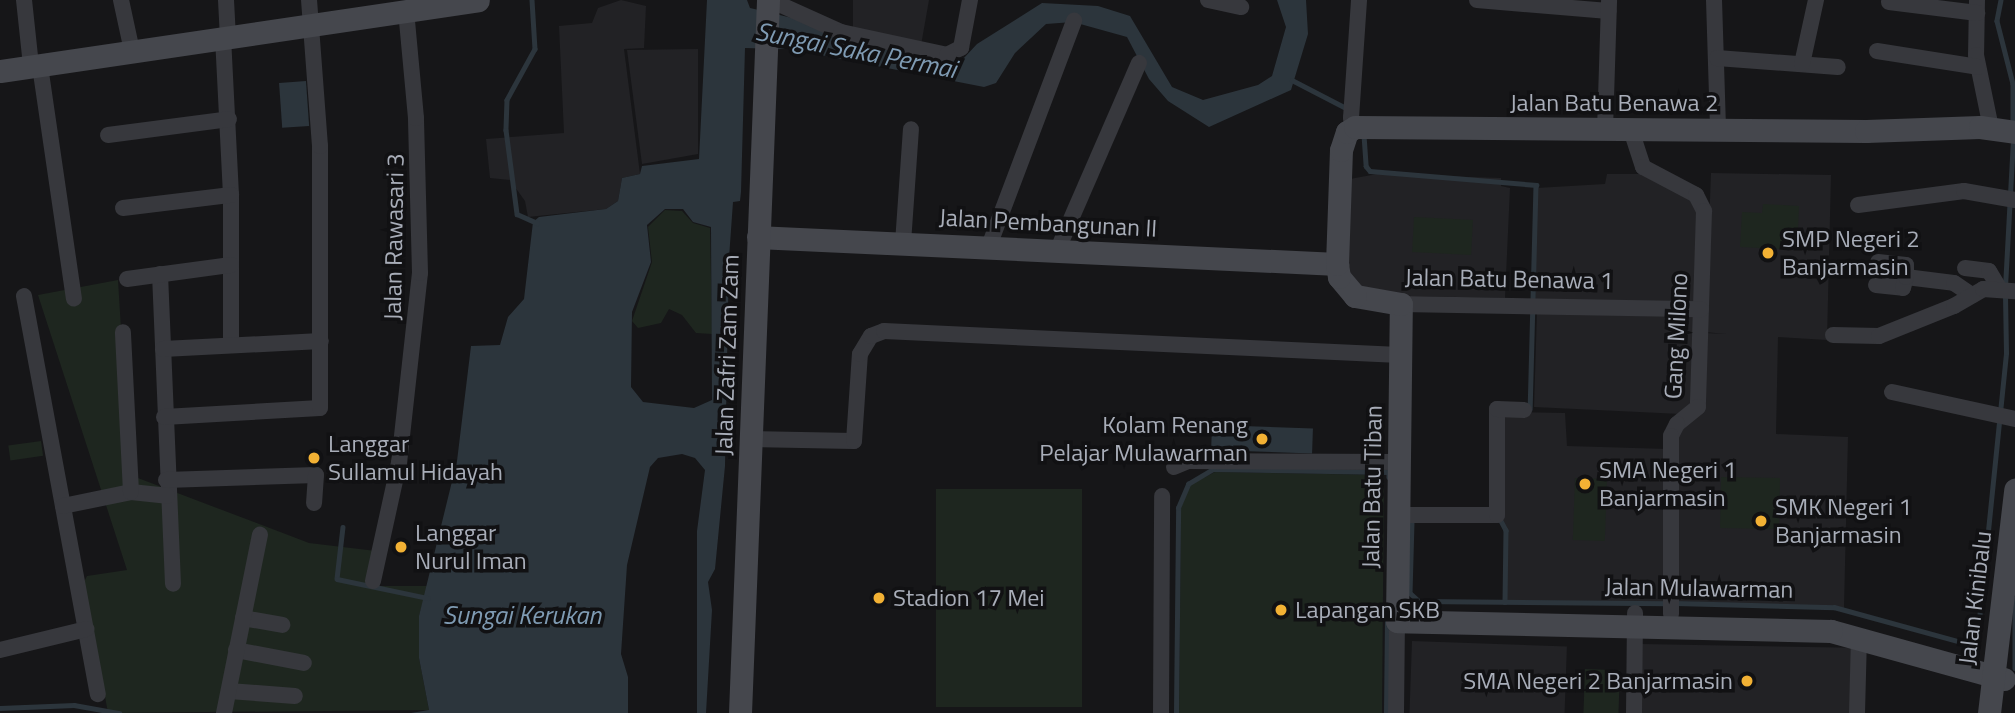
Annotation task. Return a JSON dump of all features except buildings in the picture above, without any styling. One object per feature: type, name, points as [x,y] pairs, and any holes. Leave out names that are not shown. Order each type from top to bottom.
[{"type":"street","points":[[24,0],[74,299]]},
{"type":"street","points":[[121,0],[132,51]]},
{"type":"street","points":[[226,0],[231,195],[231,345]]},
{"type":"street","points":[[0,71],[225,36],[310,11],[407,10],[478,0]]},
{"type":"street","points":[[768,2],[841,32],[947,55],[961,48],[970,0]]},
{"type":"street","points":[[1208,0],[1241,7]]},
{"type":"street","points":[[1337,264],[1341,150],[1347,132],[1357,118],[1359,0]]},
{"type":"street","points":[[1477,0],[1609,6],[1605,130]]},
{"type":"street","points":[[1714,0],[1718,130]]},
{"type":"street","points":[[1802,64],[1816,0]]},
{"type":"street","name":"Jalan Zafri Zam Zam","points":[[740,713],[768,2]]},
{"type":"street","points":[[1889,2],[1977,6],[1979,66],[2005,130]]},
{"type":"street","name":"Jalan Rawasari 3","points":[[373,581],[398,463],[421,248],[407,10]]},
{"type":"street","points":[[164,417],[320,408],[320,146],[310,11]]},
{"type":"street","points":[[989,246],[1074,21]]},
{"type":"street","points":[[1877,51],[1979,66]]},
{"type":"street","points":[[1717,58],[1838,67]]},
{"type":"street","points":[[1058,249],[1139,63]]},
{"type":"street","name":"Jalan Batu Benawa 2","points":[[1357,118],[1605,130],[2005,130]]},
{"type":"street","points":[[108,135],[229,119]]},
{"type":"street","points":[[904,243],[911,129]]},
{"type":"street","name":"Gang Milono","points":[[1631,130],[1643,167],[1696,195],[1703,204],[1698,407],[1677,424],[1671,436],[1671,614]]},
{"type":"street","points":[[1858,205],[1964,191],[1987,192],[2010,200]]},
{"type":"street","points":[[123,208],[231,195]]},
{"type":"street","name":"Jalan Pembangunan II","points":[[758,237],[1337,264]]},
{"type":"street","points":[[1876,285],[1903,288],[1906,277],[1906,265],[1878,262]]},
{"type":"street","name":"Jalan Batu Benawa 1","points":[[1337,264],[1339,276],[1355,296],[1401,304],[1701,309]]},
{"type":"street","points":[[127,279],[231,265]]},
{"type":"street","points":[[1965,268],[1989,271],[2006,290]]},
{"type":"street","points":[[160,274],[166,488],[173,584]]},
{"type":"street","points":[[1906,277],[1954,283],[1972,295]]},
{"type":"street","points":[[1833,335],[1879,336],[1983,289],[2006,290]]},
{"type":"street","points":[[24,296],[97,694]]},
{"type":"street","name":"Jalan Batu Tiban","points":[[1396,713],[1401,304]]},
{"type":"street","points":[[750,439],[854,441],[860,354],[871,336],[884,331],[1399,355]]},
{"type":"street","points":[[123,332],[131,492]]},
{"type":"street","points":[[163,349],[321,341]]},
{"type":"street","points":[[1892,391],[2010,418]]},
{"type":"street","points":[[1400,516],[1497,515],[1497,409],[1524,410]]},
{"type":"street","points":[[1174,467],[1188,461],[1400,462]]},
{"type":"street","points":[[63,506],[131,492],[316,475],[314,503]]},
{"type":"street","name":"Jalan Kinibalu","points":[[1989,713],[1999,663],[2015,491]]},
{"type":"street","points":[[1161,713],[1162,496]]},
{"type":"street","points":[[224,713],[260,535]]},
{"type":"street","name":"Jalan Mulawarman","points":[[1635,619],[1671,614],[1832,624],[1999,663]]},
{"type":"street","name":"Jalan Mulawarman","points":[[1397,615],[1832,624],[1858,637],[1999,663]]},
{"type":"street","points":[[243,618],[282,625]]},
{"type":"street","points":[[1634,713],[1635,619]]},
{"type":"street","points":[[0,650],[86,629]]},
{"type":"street","points":[[1857,713],[1858,637]]},
{"type":"street","points":[[236,650],[304,663]]},
{"type":"street","points":[[229,691],[295,696]]},
{"type":"shaded area","points":[[621,0],[646,6],[644,48],[624,49],[640,174],[622,178],[618,201],[606,209],[528,217],[525,201],[510,180],[490,178],[486,139],[564,133],[559,26],[592,23],[598,8]]},
{"type":"shaded area","points":[[853,0],[929,0],[920,51],[853,38]]},
{"type":"shaded area","points":[[698,49],[698,154],[642,164],[627,50]]},
{"type":"shaded area","name":"SMK Negeri 1 Banjarmasin","points":[[1711,173],[1831,175],[1827,340],[1778,337],[1776,434],[1848,437],[1844,608],[1674,601],[1679,429],[1702,413],[1704,333],[1726,334],[1705,332]]},
{"type":"shaded area","points":[[1377,174],[1501,178],[1501,186],[1510,188],[1505,298],[1366,295],[1342,270],[1350,179]]},
{"type":"shaded area","points":[[1607,174],[1645,174],[1698,202],[1699,305],[1535,301],[1537,188],[1605,184]]},
{"type":"shaded area","points":[[1763,204],[1799,206],[1797,250],[1740,247],[1742,212],[1762,213]]},
{"type":"shaded area","points":[[665,210],[682,211],[693,223],[710,228],[712,334],[696,333],[682,315],[669,309],[661,323],[638,328],[632,321],[652,262],[648,227]]},
{"type":"shaded area","points":[[1414,217],[1473,220],[1471,255],[1412,252]]},
{"type":"shaded area","points":[[118,280],[130,475],[309,543],[376,551],[371,586],[428,586],[419,616],[419,658],[429,710],[108,713],[84,582],[87,576],[127,570],[38,295]]},
{"type":"shaded area","points":[[1537,311],[1696,315],[1695,401],[1681,414],[1534,407]]},
{"type":"shaded area","name":"SMA Negeri 1 Banjarmasin","points":[[1503,412],[1565,413],[1567,446],[1668,449],[1667,602],[1507,601],[1507,528],[1501,519]]},
{"type":"shaded area","points":[[41,441],[43,456],[10,460],[8,446]]},
{"type":"shaded area","name":"Lapangan SKB","points":[[1215,472],[1384,475],[1382,713],[1179,713],[1181,508],[1190,485]]},
{"type":"shaded area","points":[[1721,477],[1780,478],[1779,529],[1720,528]]},
{"type":"shaded area","points":[[1575,478],[1607,479],[1605,541],[1573,540]]},
{"type":"shaded area","points":[[936,489],[1082,489],[1082,707],[936,707]]},
{"type":"shaded area","points":[[1412,641],[1567,646],[1565,713],[1409,713]]},
{"type":"shaded area","name":"SMA Negeri 2 Banjarmasin","points":[[1641,644],[1853,648],[1852,713],[1640,713]]},
{"type":"shaded area","points":[[1585,669],[1620,670],[1618,713],[1583,713]]},
{"type":"water","name":"Sungai Kerukan","points":[[707,0],[747,0],[750,8],[963,59],[977,44],[1042,3],[1098,6],[1130,16],[1172,87],[1203,100],[1258,85],[1272,76],[1286,27],[1277,0],[1306,0],[1308,34],[1291,90],[1209,127],[1168,101],[1149,79],[1127,37],[1073,22],[1046,24],[1015,53],[996,83],[984,87],[790,49],[745,48],[741,192],[740,201],[733,202],[729,258],[725,466],[715,569],[708,582],[712,610],[706,713],[697,713],[697,531],[705,470],[695,458],[682,454],[658,458],[650,467],[627,565],[621,654],[628,677],[628,713],[411,713],[429,710],[419,658],[419,616],[457,461],[471,346],[500,345],[508,317],[524,299],[533,222],[539,217],[606,209],[618,201],[622,178],[640,174],[642,166],[699,159]],"holes":[[[665,209],[683,209],[693,222],[711,227],[712,400],[694,408],[643,402],[631,387],[632,312],[651,262],[647,225]]]},
{"type":"water","points":[[306,81],[309,126],[282,128],[279,83]]},
{"type":"water","name":"Kolam Renang Pelajar Mulawarman","points":[[1212,425],[1313,429],[1312,454],[1211,450]]},
{"type":"waterway","points":[[532,0],[535,49],[507,100],[506,130],[517,214],[537,223]]},
{"type":"waterway","points":[[2001,0],[1997,21],[2013,84],[2013,126]]},
{"type":"waterway","points":[[1292,80],[1346,108]]},
{"type":"waterway","points":[[1364,135],[1366,166],[1370,171],[1536,185],[1530,409]]},
{"type":"waterway","points":[[2005,287],[2013,138]]},
{"type":"waterway","points":[[1676,603],[1834,607],[1961,642],[1977,639],[2006,353],[2005,296]]},
{"type":"waterway","points":[[1176,713],[1178,508],[1188,484],[1213,469],[1389,472],[1389,477]]},
{"type":"waterway","points":[[1499,517],[1506,530],[1505,602]]},
{"type":"waterway","points":[[1412,522],[1410,593],[1419,601],[1667,603]]},
{"type":"waterway","points":[[343,527],[337,579],[428,598]]},
{"type":"waterway","points":[[2015,599],[2015,668]]},
{"type":"waterway","points":[[1386,713],[1387,622]]},
{"type":"waterway","points":[[0,708],[74,705],[119,713]]},
{"type":"place","name":"SMP Negeri 2 Banjarmasin","points":[[1768,253]]},
{"type":"place","name":"Kolam Renang Pelajar Mulawarman","points":[[1262,439]]},
{"type":"place","name":"Langgar Sullamul Hidayah","points":[[314,458]]},
{"type":"place","name":"SMA Negeri 1 Banjarmasin","points":[[1585,484]]},
{"type":"place","name":"SMK Negeri 1 Banjarmasin","points":[[1761,521]]},
{"type":"place","name":"Langgar Nurul Iman","points":[[401,547]]},
{"type":"place","name":"Stadion 17 Mei","points":[[879,598]]},
{"type":"place","name":"Lapangan SKB","points":[[1281,610]]},
{"type":"place","name":"SMA Negeri 2 Banjarmasin","points":[[1747,681]]},
{"type":"water label","name":"Sungai Saka Permai","points":[[856,50]]}]
